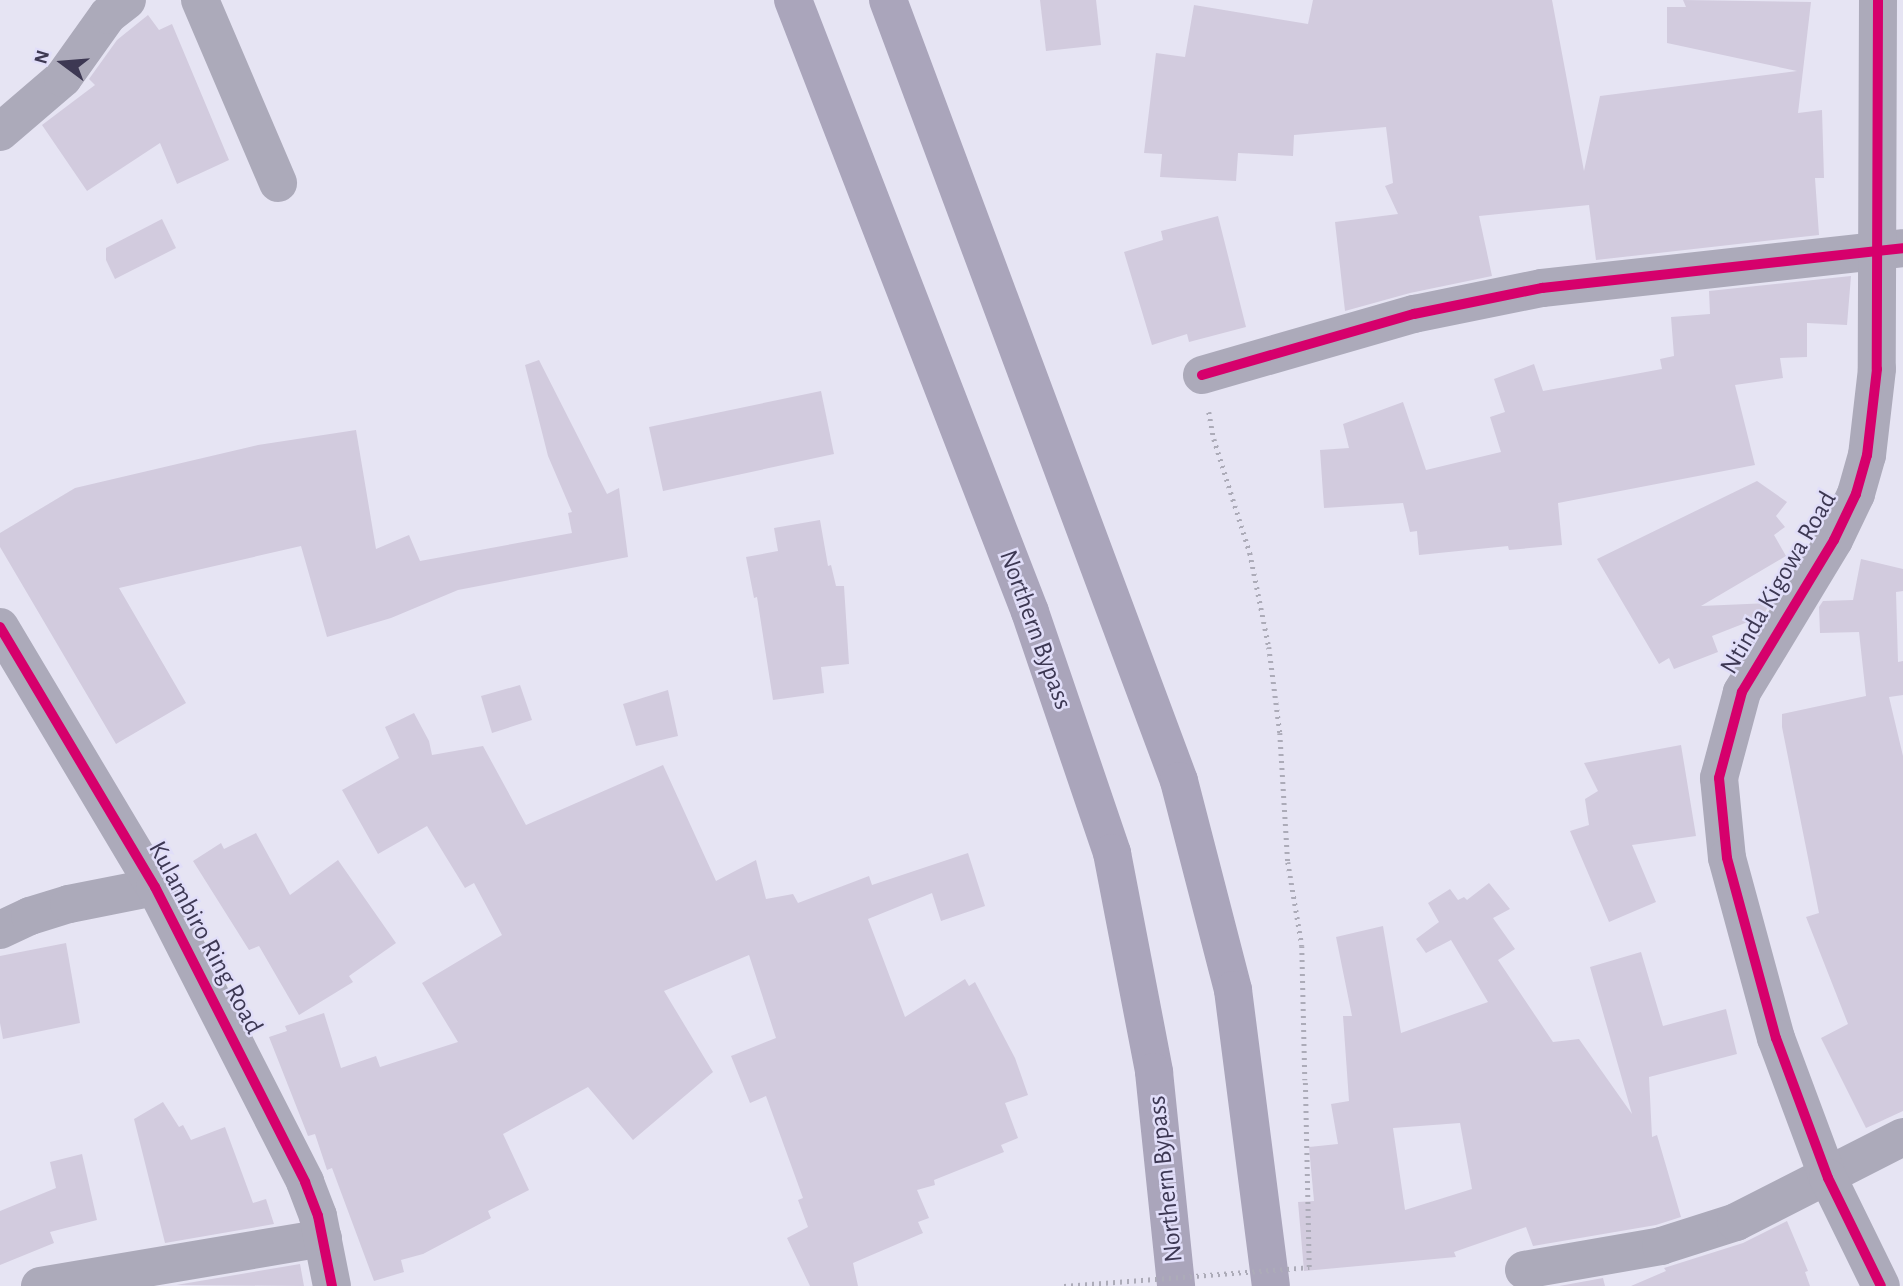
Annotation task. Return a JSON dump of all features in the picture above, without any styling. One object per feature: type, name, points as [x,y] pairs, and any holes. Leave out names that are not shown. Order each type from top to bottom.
[{"type":"highway","name":"Northern Bypass","points":[[793,0],[1031,612],[1112,853],[1154,1072],[1176,1286]]},
{"type":"highway","points":[[888,0],[1179,781],[1233,989],[1271,1286]]},
{"type":"street","points":[[0,132],[63,78],[108,15],[127,0]]},
{"type":"street","points":[[200,0],[278,183]]},
{"type":"street","name":"Ntinda Kigowa Road","points":[[1878,0],[1890,250],[1867,455],[1856,494],[1834,540],[1742,692],[1720,778],[1731,870],[1776,1038],[1828,1178],[1881,1286]]},
{"type":"street","points":[[1202,375],[1414,314],[1542,288],[1890,250]]},
{"type":"street","name":"Kulambiro Ring Road","points":[[0,627],[156,887],[305,1182],[323,1238],[332,1286]]},
{"type":"street","points":[[0,930],[30,916],[69,904],[156,887]]},
{"type":"street","points":[[1524,1270],[1661,1246],[1736,1222],[1828,1178],[1903,1137]]},
{"type":"street","points":[[40,1286],[323,1238]]},
{"type":"path","points":[[1065,1286],[1309,1267],[1302,946],[1288,862],[1280,733],[1269,647],[1251,553],[1214,439],[1202,375]]},
{"type":"building","points":[[1040,0],[1096,0],[1101,45],[1046,51]]},
{"type":"building","points":[[1313,0],[1552,0],[1584,171],[1600,96],[1797,71],[1667,43],[1667,7],[1686,7],[1683,0],[1811,2],[1798,113],[1822,110],[1824,178],[1815,178],[1819,235],[1596,260],[1589,205],[1479,216],[1492,276],[1410,293],[1345,311],[1335,222],[1398,214],[1385,186],[1393,183],[1386,127],[1294,135],[1293,156],[1238,153],[1236,181],[1160,177],[1162,154],[1144,153],[1156,53],[1185,57],[1194,5],[1308,24]]},
{"type":"building","points":[[148,15],[159,30],[172,24],[229,160],[177,184],[160,143],[87,191],[42,125],[95,85],[89,79],[117,40]]},
{"type":"building","points":[[1218,216],[1246,327],[1189,342],[1187,334],[1152,345],[1124,252],[1163,240],[1161,231]]},
{"type":"building","points":[[162,219],[176,248],[115,279],[106,260],[106,248]]},
{"type":"building","points":[[1851,276],[1847,325],[1807,323],[1807,357],[1780,358],[1783,378],[1735,385],[1755,465],[1558,503],[1562,545],[1509,550],[1508,546],[1419,555],[1417,531],[1410,532],[1403,503],[1324,508],[1320,450],[1349,448],[1343,424],[1403,402],[1426,470],[1501,452],[1490,417],[1505,412],[1494,379],[1534,364],[1543,391],[1662,369],[1660,359],[1674,356],[1671,317],[1710,314],[1709,291]]},
{"type":"building","points":[[539,360],[607,494],[619,488],[628,557],[458,590],[391,618],[327,637],[301,546],[119,588],[186,703],[116,744],[0,547],[0,533],[75,488],[258,445],[356,430],[376,549],[409,535],[420,561],[572,533],[568,513],[572,512],[548,456],[525,365]]},
{"type":"building","points":[[821,391],[834,454],[663,491],[649,427]]},
{"type":"building","points":[[1757,481],[1787,502],[1776,516],[1785,527],[1774,535],[1786,556],[1701,606],[1770,603],[1763,616],[1712,636],[1718,652],[1674,669],[1669,658],[1659,664],[1597,559]]},
{"type":"building","points":[[820,520],[828,566],[831,565],[836,586],[844,586],[849,664],[821,667],[824,693],[773,700],[757,597],[754,598],[746,557],[778,551],[774,528]]},
{"type":"building","points":[[1861,559],[1903,569],[1903,591],[1896,592],[1898,662],[1903,661],[1903,695],[1889,697],[1903,756],[1903,1111],[1866,1128],[1821,1038],[1848,1024],[1806,917],[1819,913],[1782,727],[1782,714],[1866,696],[1859,632],[1820,633],[1819,607],[1823,601],[1853,600]]},
{"type":"building","points":[[520,685],[532,720],[492,733],[481,696]]},
{"type":"building","points":[[668,690],[678,736],[636,746],[623,704]]},
{"type":"building","points":[[414,713],[429,741],[432,755],[483,746],[526,825],[663,765],[716,881],[756,860],[766,899],[793,894],[798,903],[869,876],[872,885],[968,853],[985,906],[941,921],[932,893],[868,919],[905,1017],[965,979],[969,986],[975,982],[1015,1058],[1028,1095],[1005,1103],[1018,1138],[1001,1145],[1004,1152],[934,1180],[935,1185],[917,1190],[929,1218],[918,1222],[923,1233],[853,1263],[858,1286],[810,1286],[787,1238],[808,1227],[798,1200],[803,1198],[766,1096],[750,1103],[731,1056],[776,1038],[749,955],[664,991],[713,1072],[633,1140],[588,1087],[503,1134],[529,1190],[488,1211],[491,1218],[423,1254],[401,1260],[404,1272],[374,1281],[332,1168],[327,1170],[315,1134],[308,1136],[269,1037],[287,1031],[285,1026],[324,1013],[341,1068],[376,1056],[380,1067],[458,1042],[422,983],[502,935],[474,883],[465,888],[427,826],[378,854],[342,790],[399,758],[385,727]]},
{"type":"building","points":[[1681,745],[1696,836],[1632,845],[1656,902],[1609,922],[1570,831],[1589,825],[1585,799],[1598,791],[1584,763]]},
{"type":"building","points":[[256,833],[290,895],[338,860],[396,943],[349,976],[353,982],[299,1015],[259,946],[249,950],[193,861],[221,843],[224,849]]},
{"type":"building","points":[[1489,883],[1510,909],[1493,918],[1515,949],[1498,960],[1553,1042],[1579,1039],[1632,1114],[1590,967],[1641,952],[1663,1026],[1726,1009],[1737,1054],[1649,1077],[1652,1137],[1657,1135],[1681,1217],[1656,1225],[1533,1246],[1526,1227],[1454,1252],[1456,1257],[1304,1271],[1298,1202],[1314,1201],[1309,1147],[1338,1144],[1331,1104],[1349,1101],[1343,1016],[1352,1016],[1336,937],[1383,926],[1401,1033],[1488,1002],[1451,940],[1426,953],[1416,939],[1439,922],[1428,903],[1450,889],[1458,900],[1464,897],[1467,900]],"holes":[[[1460,1123],[1472,1189],[1405,1210],[1393,1128]]]},
{"type":"building","points":[[66,943],[80,1023],[3,1039],[0,1023],[0,956]]},
{"type":"building","points":[[163,1102],[179,1127],[183,1125],[191,1140],[225,1127],[253,1203],[266,1199],[274,1224],[165,1243],[134,1119]]},
{"type":"building","points":[[82,1154],[97,1220],[50,1232],[54,1243],[0,1265],[0,1211],[56,1188],[50,1162]]},
{"type":"building","points":[[1787,1221],[1808,1271],[1805,1272],[1810,1286],[1631,1286],[1666,1271],[1664,1268],[1743,1243]]},
{"type":"building","points":[[300,1264],[304,1286],[176,1285]]},
{"type":"building","points":[[1603,1278],[1605,1286],[1559,1286]]},
{"type":"cycle path","points":[[1878,0],[1877,369],[1867,455],[1856,494],[1834,540],[1742,692],[1719,778],[1727,858],[1776,1038],[1828,1178],[1881,1286]]},
{"type":"cycle path","points":[[1202,375],[1414,314],[1542,288],[1903,248]]},
{"type":"cycle path","points":[[0,627],[155,887],[305,1182],[318,1216],[332,1286]]}]
